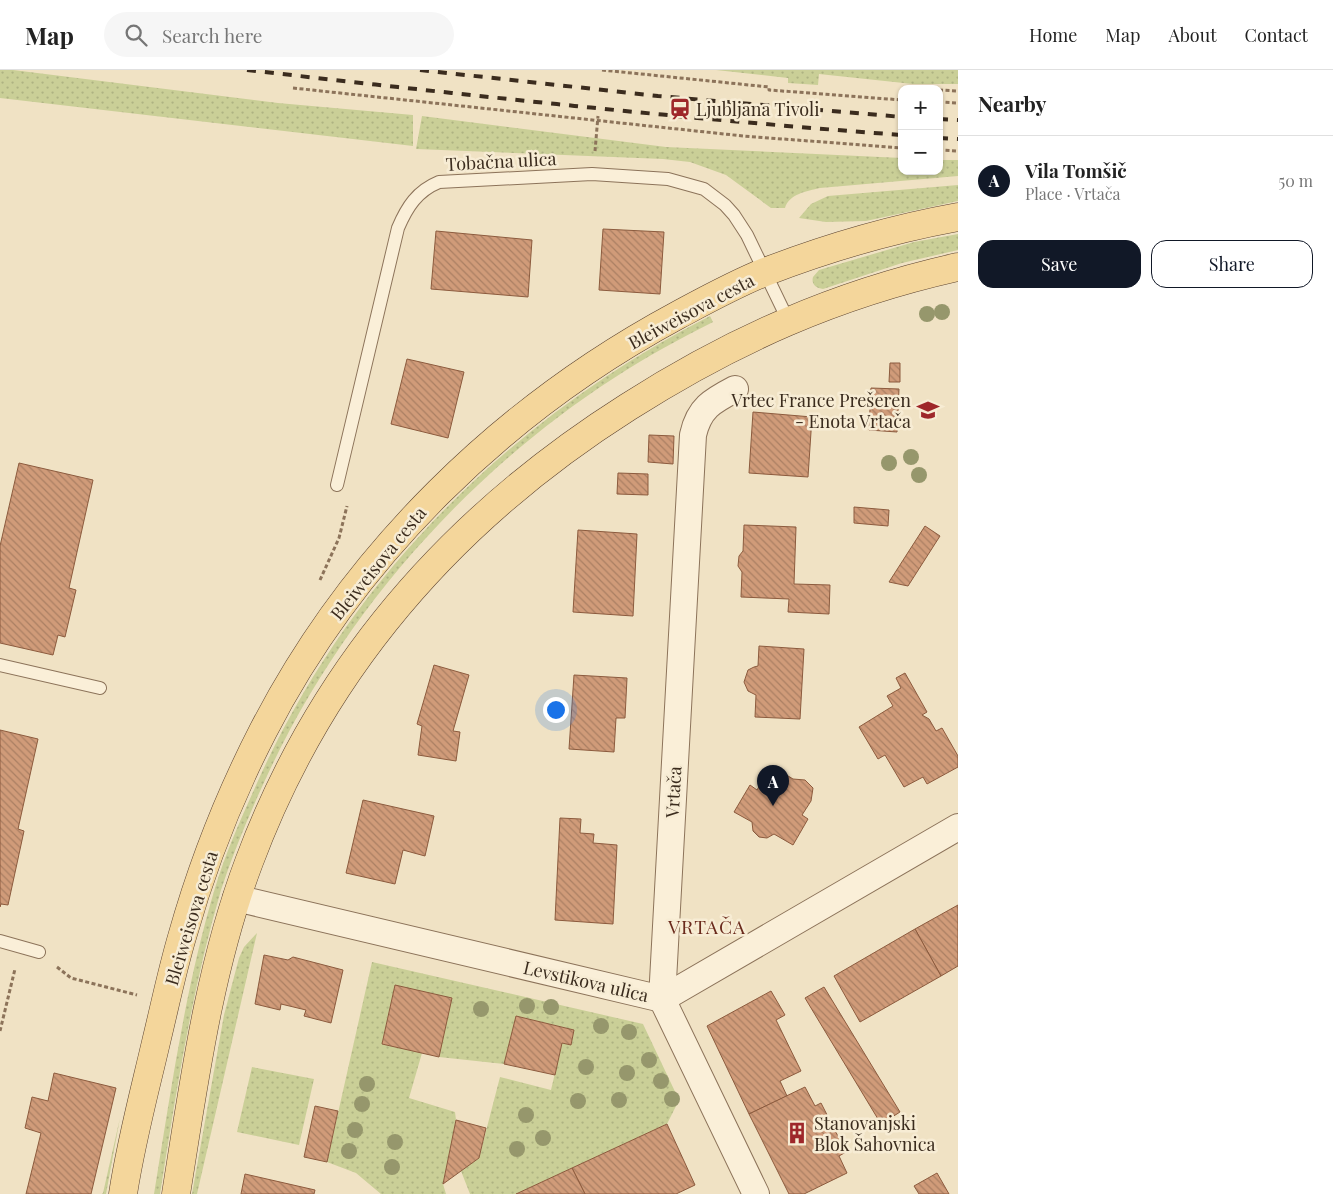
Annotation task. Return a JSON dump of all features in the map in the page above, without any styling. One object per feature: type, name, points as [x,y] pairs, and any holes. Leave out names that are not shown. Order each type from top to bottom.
[{"type":"main road","name":"Bleiweisova cesta","points":[[123,1194],[129,1154],[181,940],[205,866],[232,797],[264,728],[289,685],[318,639],[366,573],[429,502],[462,469],[532,409],[569,382],[647,332],[721,292],[765,272],[853,242],[958,217]]},
{"type":"main road","points":[[176,1194],[202,1035],[222,945],[236,898],[257,840],[298,752],[346,672],[374,635],[432,567],[499,502],[570,446],[628,407],[695,366],[788,320],[868,291],[958,267]]},
{"type":"street","name":"Vrtača","points":[[735,389],[713,400],[696,421],[693,435],[662,998],[756,1194]]},
{"type":"street","name":"Levstikova ulica","points":[[236,898],[662,998],[958,827]]},
{"type":"lane","name":"Tobačna ulica","points":[[337,485],[398,228],[405,212],[416,197],[427,187],[439,182],[592,174],[668,179],[704,189],[725,205],[747,235],[788,320]]},
{"type":"lane","points":[[0,665],[100,688]]},
{"type":"lane","points":[[0,941],[39,952]]},
{"type":"path","points":[[602,70],[769,87],[769,90],[898,100]]},
{"type":"path","points":[[293,88],[598,122],[743,136],[898,148]]},
{"type":"path","points":[[943,90],[958,91]]},
{"type":"path","points":[[943,102],[958,103]]},
{"type":"path","points":[[592,174],[598,116]]},
{"type":"path","points":[[943,150],[958,151]]},
{"type":"path","points":[[0,1031],[21,946]]},
{"type":"path","points":[[39,952],[71,978],[145,997]]},
{"type":"green space","points":[[0,70],[13,70],[278,103],[413,115],[413,146],[0,98]]},
{"type":"green space","points":[[716,70],[958,70],[958,84],[913,84],[819,74],[818,85],[788,83],[788,78]]},
{"type":"green space","points":[[422,116],[666,147],[898,158],[898,175],[943,175],[943,160],[958,160],[958,176],[820,188],[794,196],[785,208],[771,208],[726,175],[690,162],[663,159],[416,149]]},
{"type":"green space","points":[[958,185],[958,201],[866,221],[826,222],[799,218],[811,204],[828,196]]},
{"type":"green space","points":[[958,234],[958,250],[902,263],[823,289],[813,284],[813,277],[819,270],[914,242]]},
{"type":"green space","points":[[710,316],[713,322],[663,348],[614,378],[558,417],[505,461],[455,508],[408,558],[365,612],[326,669],[291,728],[261,789],[221,890],[193,1003],[160,1194],[154,1194],[187,1002],[204,926],[219,876],[232,839],[290,716],[334,644],[384,577],[440,514],[501,457],[566,404],[636,357]]},
{"type":"green space","points":[[257,933],[197,1194],[192,1194],[224,1015],[239,958],[244,947]]},
{"type":"green space","points":[[372,962],[643,1024],[679,1100],[667,1124],[516,1194],[470,1194],[461,1171],[479,1158],[500,1077],[551,1090],[562,1043],[571,1045],[574,1030],[516,1016],[504,1064],[439,1057],[395,985],[382,1044],[422,1053],[409,1098],[455,1112],[456,1120],[443,1184],[446,1194],[381,1194],[356,1173],[327,1162]]},
{"type":"green space","points":[[252,1067],[314,1079],[299,1145],[237,1132]]},
{"type":"green space","points":[[120,1118],[106,1194],[102,1194],[103,1193]]},
{"type":"building","points":[[603,229],[664,232],[660,294],[599,290]]},
{"type":"building","points":[[436,231],[532,240],[528,297],[431,289]]},
{"type":"building","points":[[407,359],[464,372],[448,438],[391,424]]},
{"type":"building","points":[[890,363],[900,363],[900,382],[889,382]]},
{"type":"building","points":[[871,388],[899,389],[897,432],[869,430]]},
{"type":"building","points":[[753,412],[812,417],[808,477],[749,473]]},
{"type":"building","points":[[649,435],[674,436],[673,464],[648,462]]},
{"type":"building","points":[[19,463],[93,480],[69,588],[76,590],[65,637],[58,635],[53,655],[0,643],[0,546]]},
{"type":"building","points":[[618,473],[648,474],[648,495],[617,494]]},
{"type":"building","points":[[854,507],[889,510],[888,526],[854,523]]},
{"type":"building","points":[[744,525],[796,527],[794,584],[830,585],[829,614],[788,612],[789,599],[741,597],[742,572],[738,566],[739,556],[743,551]]},
{"type":"building","points":[[925,526],[940,536],[908,586],[889,582]]},
{"type":"building","points":[[578,530],[637,534],[633,616],[573,612]]},
{"type":"building","points":[[759,646],[804,649],[800,719],[755,717],[756,695],[748,691],[744,682],[748,670],[758,666]]},
{"type":"building","points":[[434,665],[469,675],[453,731],[460,732],[456,761],[418,755],[422,726],[417,724]]},
{"type":"building","points":[[905,673],[927,712],[922,715],[929,719],[936,731],[942,728],[958,756],[958,767],[927,784],[923,777],[904,787],[885,755],[878,759],[859,727],[893,706],[887,696],[901,688],[896,678]]},
{"type":"building","points":[[574,675],[627,678],[625,718],[616,718],[614,752],[569,749]]},
{"type":"building","points":[[0,730],[38,739],[18,829],[24,831],[8,905],[1,904],[0,907]]},
{"type":"building","points":[[772,766],[793,779],[805,780],[813,788],[811,801],[802,815],[808,819],[793,845],[774,834],[767,838],[759,837],[753,831],[752,822],[734,812],[750,785],[757,790]]},
{"type":"building","points":[[363,800],[434,816],[425,856],[403,850],[395,884],[346,873]]},
{"type":"building","points":[[560,818],[581,819],[580,833],[594,834],[593,843],[617,845],[613,924],[555,920]]},
{"type":"building","points":[[958,905],[958,966],[941,976],[915,929]]},
{"type":"building","points":[[915,929],[941,976],[860,1022],[834,976]]},
{"type":"building","points":[[264,955],[288,960],[293,957],[343,970],[331,1023],[304,1016],[306,1010],[281,1004],[280,1010],[255,1004]]},
{"type":"building","points":[[395,985],[452,998],[439,1057],[382,1044]]},
{"type":"building","points":[[824,987],[900,1112],[881,1124],[805,998]]},
{"type":"building","points":[[771,991],[785,1015],[776,1020],[801,1071],[780,1081],[787,1096],[749,1114],[707,1026]]},
{"type":"building","points":[[516,1016],[574,1030],[571,1045],[562,1043],[555,1075],[504,1064]]},
{"type":"building","points":[[54,1073],[116,1088],[91,1194],[26,1194],[41,1133],[25,1128],[32,1097],[48,1101]]},
{"type":"building","name":"Stanovanjski Blok Šahovnica","points":[[805,1087],[815,1106],[821,1103],[846,1152],[839,1156],[847,1173],[804,1194],[789,1194],[749,1114]]},
{"type":"building","points":[[315,1106],[338,1111],[327,1162],[304,1157]]},
{"type":"building","points":[[456,1120],[486,1128],[479,1158],[443,1184]]},
{"type":"building","points":[[667,1124],[695,1185],[676,1194],[585,1194],[572,1168]]},
{"type":"building","points":[[572,1168],[585,1194],[516,1194]]},
{"type":"building","points":[[937,1173],[949,1194],[919,1194],[914,1186]]},
{"type":"building","points":[[245,1174],[315,1190],[314,1194],[241,1194]]},
{"type":"railway","points":[[247,70],[574,106],[898,135]]},
{"type":"railway","points":[[420,70],[658,96],[898,117]]},
{"type":"railway","points":[[943,119],[958,120]]},
{"type":"railway","points":[[943,138],[958,139]]},
{"type":"place","name":"Ljubljana Tivoli","points":[[680,109]]},
{"type":"place","name":"Vrtec France Prešeren - Enota Vrtača","points":[[928,410]]},
{"type":"place","name":"Vila Tomšič","points":[[773,806]]},
{"type":"place","name":"Stanovanjski Blok Šahovnica","points":[[797,1133]]},
{"type":"district","name":"VRTAČA","points":[[707,926]]}]
